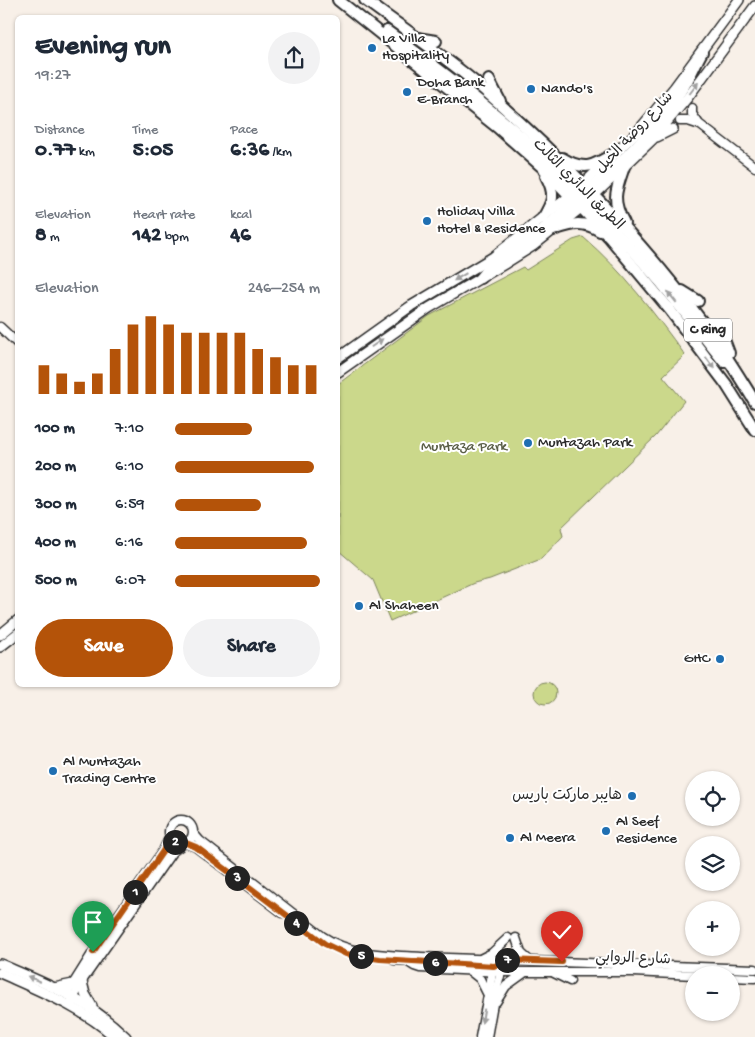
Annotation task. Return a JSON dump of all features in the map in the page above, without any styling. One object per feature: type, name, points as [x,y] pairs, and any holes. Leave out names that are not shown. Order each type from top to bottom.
[{"type":"highway","name":"الطريق الدائري الثالث","points":[[338,0],[497,127],[541,166],[634,238],[676,287],[735,368],[755,402]]},
{"type":"highway","name":"الطريق الدائري الثالث","points":[[365,0],[454,66],[504,108],[549,150],[610,238],[665,304],[726,384],[755,430]]},
{"type":"highway","points":[[364,20],[387,31],[464,88],[524,139],[582,196],[662,283],[714,351],[747,389]]},
{"type":"highway","points":[[416,38],[436,41]]},
{"type":"highway","points":[[480,278],[490,266],[543,229],[582,196],[630,151],[664,113],[685,85],[702,52]]},
{"type":"highway","points":[[413,70],[426,71]]},
{"type":"highway","points":[[489,80],[504,108]]},
{"type":"highway","points":[[445,97],[463,100]]},
{"type":"highway","points":[[549,150],[572,164],[584,167],[596,164],[616,153]]},
{"type":"highway","points":[[541,166],[552,187],[553,195],[543,218]]},
{"type":"highway","points":[[624,167],[616,191],[615,201],[619,213],[634,238]]},
{"type":"highway","points":[[553,230],[575,224],[583,224],[594,227],[610,238]]},
{"type":"highway","points":[[676,287],[698,301]]},
{"type":"highway","points":[[723,337],[735,368]]},
{"type":"highway","points":[[726,384],[755,419]]},
{"type":"main road","name":"شارع روضة الخيل","points":[[340,371],[424,312],[506,263],[553,230],[616,153],[655,111],[702,52],[737,2]]},
{"type":"main road","name":"شارع روضة الخيل","points":[[340,357],[411,306],[493,257],[543,218],[582,196],[624,167],[652,140],[688,97],[755,6]]},
{"type":"main road","points":[[652,140],[673,129]]},
{"type":"main road","points":[[0,635],[15,622]]},
{"type":"main road","points":[[0,647],[15,635]]},
{"type":"main road","points":[[0,964],[54,988],[114,1037]]},
{"type":"main road","points":[[0,972],[96,1010]]},
{"type":"main road","points":[[54,988],[78,983],[96,1010],[126,1037]]},
{"type":"street","points":[[692,108],[692,114],[699,124],[755,167]]},
{"type":"street","points":[[680,121],[699,124]]},
{"type":"street","points":[[0,327],[15,341]]},
{"type":"street","points":[[184,844],[174,841],[169,831],[171,824],[182,819],[190,823],[194,834],[200,841],[322,936],[348,950],[480,960],[499,966]]},
{"type":"street","points":[[78,983],[172,852],[192,838],[194,834]]},
{"type":"street","points":[[69,1000],[163,851],[170,836]]},
{"type":"street","name":"شارع الروابي","points":[[184,844],[196,847],[325,944],[346,954],[408,962],[417,968],[469,970],[530,961],[755,969]]},
{"type":"street","points":[[480,960],[512,938],[521,953],[530,961]]},
{"type":"street","points":[[408,962],[499,966],[539,965],[562,962]]},
{"type":"street","points":[[480,1037],[487,995],[499,966]]},
{"type":"street","points":[[487,1037],[499,966]]},
{"type":"street","name":"شارع الروابي","points":[[499,966],[525,972],[685,975]]},
{"type":"street","points":[[469,970],[480,979],[487,995]]},
{"type":"street","points":[[492,1010],[506,986],[525,972]]},
{"type":"street","points":[[553,972],[570,981]]},
{"type":"street","points":[[740,977],[755,978]]},
{"type":"green space","name":"Muntaza Park","points":[[583,237],[598,250],[650,308],[685,355],[663,376],[684,401],[656,436],[561,528],[563,536],[541,559],[490,579],[474,583],[390,621],[373,580],[340,552],[340,383],[429,316],[523,267],[526,270],[573,240]]},
{"type":"green space","points":[[545,682],[553,685],[556,693],[553,701],[545,704],[537,701],[534,693],[537,685]]},
{"type":"place","name":"La Villa Hospitality","points":[[372,48]]},
{"type":"place","name":"Nando's","points":[[531,89]]},
{"type":"place","name":"Doha Bank E-Branch","points":[[407,92]]},
{"type":"place","name":"Holiday Villa Hotel & Residence","points":[[427,221]]},
{"type":"place","name":"Muntazah Park","points":[[528,443]]},
{"type":"place","name":"Al Shaheen","points":[[359,606]]},
{"type":"place","name":"GHC","points":[[720,659]]},
{"type":"place","name":"Al Muntazah Trading Centre","points":[[53,771]]},
{"type":"place","name":"هايبر ماركت باريس","points":[[632,796]]},
{"type":"place","name":"Al Seef Residence","points":[[606,831]]},
{"type":"place","name":"Al Meera","points":[[510,838]]},
{"type":"route","points":[[93,952],[163,851],[170,836],[176,843],[186,843],[196,847],[325,944],[346,954],[408,962],[494,966],[506,960],[562,962]]}]
